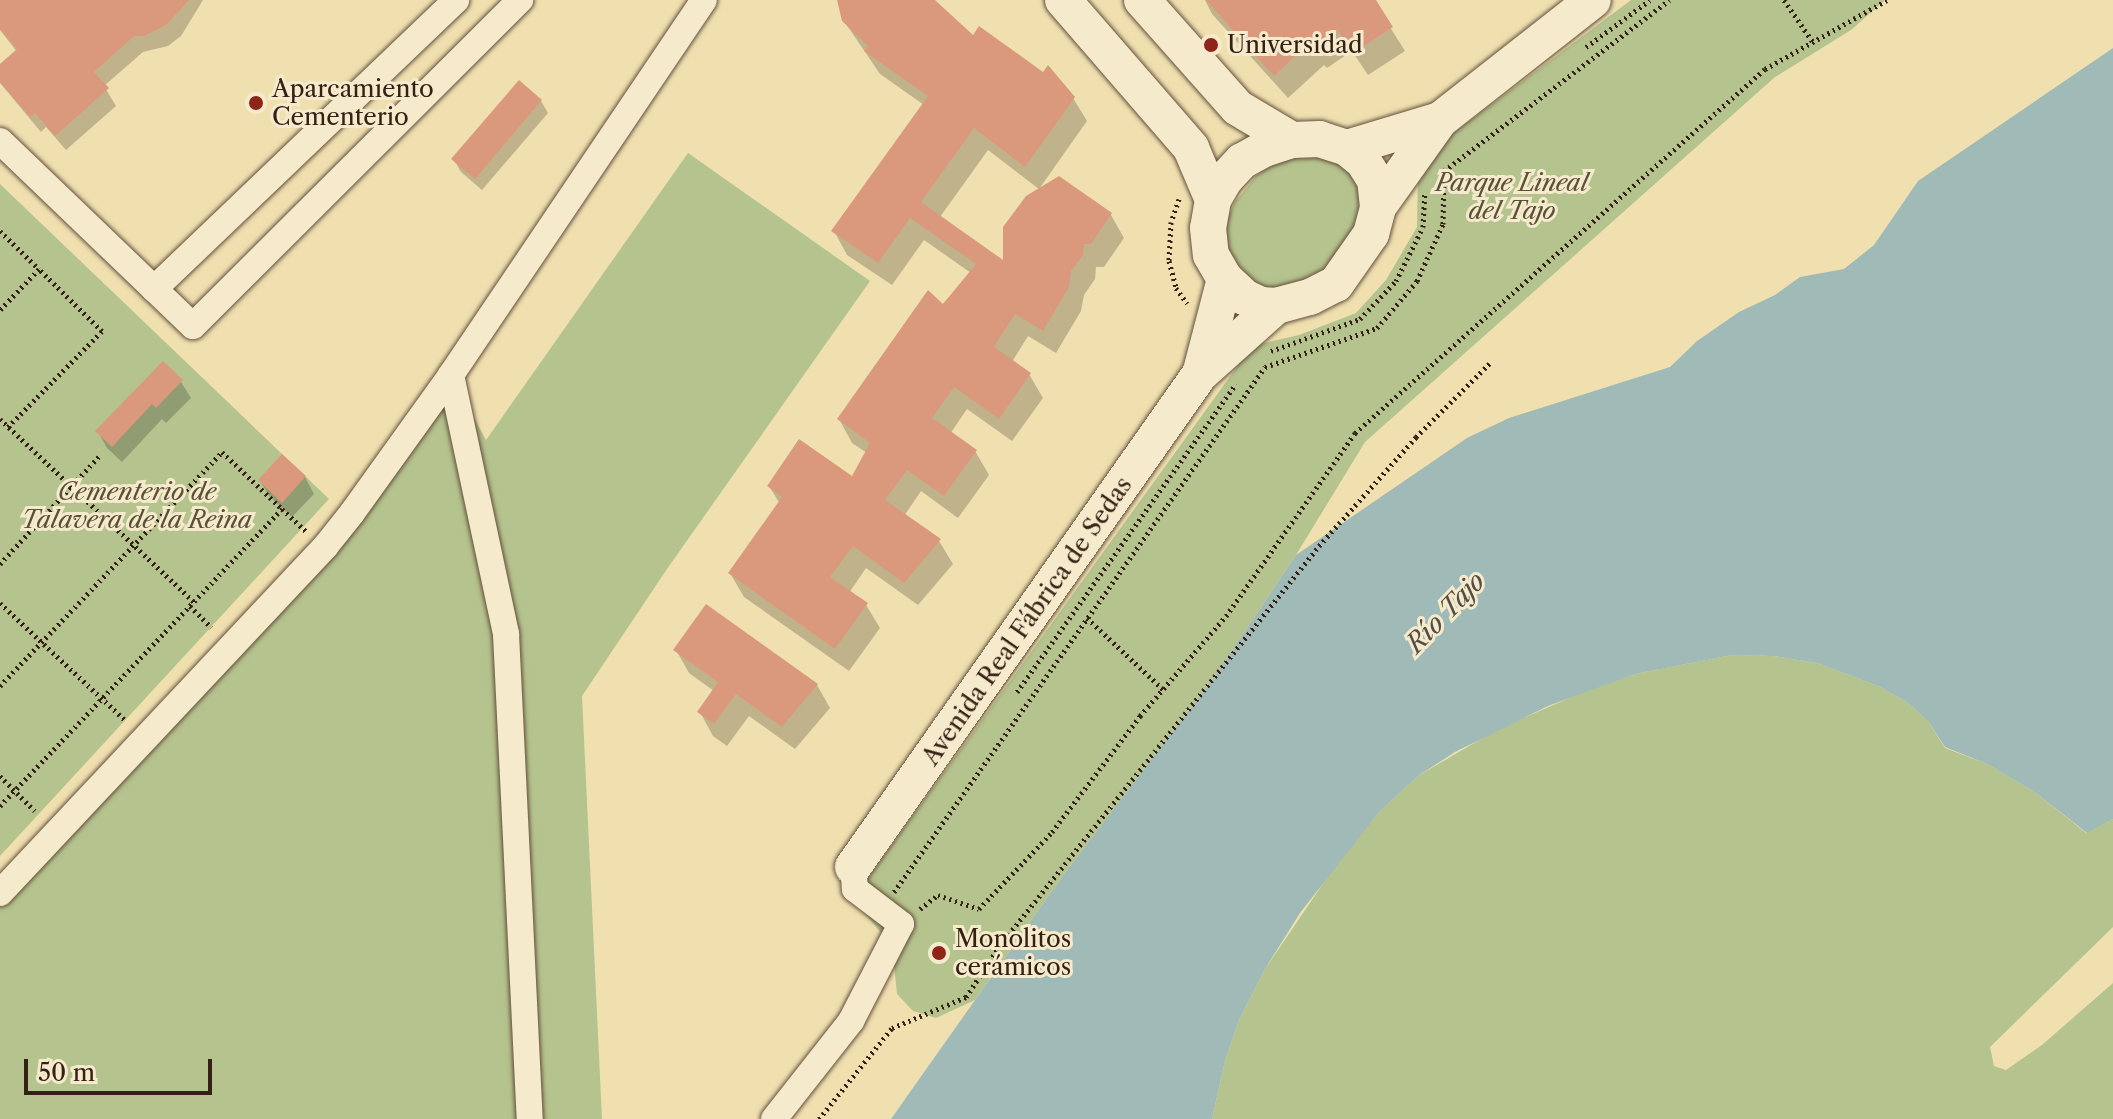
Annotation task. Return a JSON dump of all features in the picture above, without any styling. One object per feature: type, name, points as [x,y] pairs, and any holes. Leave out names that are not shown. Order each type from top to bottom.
[{"type":"street","points":[[0,141],[193,326],[520,0]]},
{"type":"street","points":[[0,893],[325,547],[451,375],[704,0]]},
{"type":"street","points":[[1063,0],[1191,148],[1197,198]]},
{"type":"street","points":[[1142,0],[1238,108],[1292,140]]},
{"type":"street","name":"Avenida Real Fábrica de Sedas","points":[[1440,120],[1347,148],[1320,139],[1292,140],[1264,149],[1242,161],[1225,179],[1197,198],[1208,228],[1211,255],[1225,279],[1244,297],[1261,305],[1276,306],[1310,297],[1336,284],[1371,234],[1378,207],[1440,120],[1593,0]]},
{"type":"street","points":[[154,289],[449,2]]},
{"type":"street","points":[[1347,148],[1363,161],[1375,180],[1378,207]]},
{"type":"street","name":"Avenida Real Fábrica de Sedas","points":[[1214,384],[1215,330],[1225,279]]},
{"type":"street","name":"Avenida Real Fábrica de Sedas","points":[[853,867],[1214,384],[1276,306]]},
{"type":"street","points":[[451,375],[506,634],[530,1119]]},
{"type":"street","points":[[774,1119],[851,1021],[891,916],[855,889],[853,867]]},
{"type":"path","points":[[1575,55],[1650,0]]},
{"type":"path","points":[[891,916],[1087,618],[1265,367],[1377,328],[1417,281],[1443,224],[1444,171],[1669,0]]},
{"type":"path","points":[[1784,0],[1814,42]]},
{"type":"path","points":[[891,916],[938,895],[979,909],[1052,832],[1163,689],[1226,616],[1355,433],[1765,69],[1887,0]]},
{"type":"path","points":[[1259,355],[1360,319],[1369,310],[1396,281],[1423,227],[1425,181]]},
{"type":"path","points":[[1189,306],[1176,288],[1169,261],[1171,222],[1197,198]]},
{"type":"path","points":[[0,231],[102,331],[8,427]]},
{"type":"path","points":[[2,305],[39,269]]},
{"type":"path","points":[[819,1119],[892,1028],[966,997],[1001,944],[1319,546],[1416,437],[1490,363]]},
{"type":"path","points":[[1010,702],[1214,384],[1244,375]]},
{"type":"path","points":[[0,419],[192,604],[211,627]]},
{"type":"path","points":[[0,686],[222,452],[325,547]]},
{"type":"path","points":[[0,564],[101,454]]},
{"type":"path","points":[[0,806],[282,509]]},
{"type":"path","points":[[0,603],[125,720]]},
{"type":"path","points":[[1087,618],[1163,689]]},
{"type":"path","points":[[0,776],[35,811]]},
{"type":"green space","name":"Parque Lineal del Tajo","points":[[1631,0],[1885,0],[1851,30],[1775,77],[1365,442],[1296,555],[1212,680],[1064,874],[975,1000],[936,1018],[913,1011],[897,994],[892,946],[853,899],[1252,346],[1299,335],[1356,313],[1386,280],[1417,227],[1418,166],[1427,153]]},
{"type":"green space","points":[[688,153],[870,281],[667,569],[582,696],[602,1119],[0,1119],[0,895],[372,486],[451,375],[486,440]]},
{"type":"green space","points":[[1306,155],[1342,157],[1369,188],[1349,252],[1305,288],[1251,289],[1223,243],[1226,222],[1235,202],[1257,175],[1274,163]]},
{"type":"green space","name":"Cementerio de Talavera de la Reina","points":[[0,184],[329,499],[0,856]]},
{"type":"green space","points":[[1732,655],[1773,656],[1817,663],[1878,686],[1907,702],[1928,721],[1945,748],[1987,764],[2036,793],[2086,833],[2113,819],[2113,927],[1990,1047],[1994,1066],[2006,1070],[2042,1045],[2113,983],[2113,1119],[1212,1119],[1225,1061],[1239,1020],[1265,969],[1339,860],[1379,812],[1418,776],[1498,729],[1588,690],[1635,674]]},
{"type":"water","name":"Río Tajo","points":[[2113,48],[2113,819],[2087,833],[2036,793],[1987,764],[1945,747],[1928,721],[1907,702],[1878,686],[1817,663],[1773,656],[1732,655],[1635,674],[1548,706],[1455,752],[1418,776],[1379,812],[1300,913],[1265,969],[1239,1020],[1225,1061],[1212,1119],[891,1119],[1064,874],[1212,680],[1296,555],[1467,438],[1509,418],[1670,367],[1697,341],[1739,312],[1775,295],[1800,277],[1844,269],[1874,245],[1918,181]]},
{"type":"building","points":[[0,0],[189,0],[166,25],[144,36],[134,36],[94,72],[109,88],[55,136],[35,113],[30,117],[0,82],[0,64],[17,49],[0,29]]},
{"type":"building","points":[[837,0],[935,0],[973,35],[979,26],[1043,72],[1048,65],[1075,97],[1025,167],[974,128],[921,202],[1003,260],[1003,227],[1026,196],[1059,176],[1112,213],[1091,244],[1084,244],[1083,255],[1071,271],[1069,287],[1043,331],[1015,314],[994,347],[1031,373],[999,419],[954,387],[932,418],[977,450],[944,496],[907,470],[885,500],[941,539],[904,583],[853,546],[830,577],[868,603],[835,649],[728,573],[782,497],[767,486],[799,439],[852,476],[870,443],[837,419],[928,290],[943,304],[976,264],[910,218],[878,263],[831,231],[928,96],[864,51],[868,46],[842,21]]},
{"type":"building","points":[[1206,0],[1376,0],[1393,27],[1353,53],[1337,29],[1312,46],[1309,43],[1274,76]]},
{"type":"building","points":[[519,80],[542,100],[475,179],[451,159]]},
{"type":"building","points":[[163,361],[183,380],[156,408],[152,404],[112,447],[95,431]]},
{"type":"building","points":[[282,454],[306,476],[282,503],[258,480]]},
{"type":"building","points":[[706,604],[818,684],[782,727],[736,694],[714,724],[697,712],[718,682],[673,650]]},
{"type":"place","name":"Universidad","points":[[1211,45]]},
{"type":"place","name":"Aparcamiento Cementerio","points":[[256,103]]},
{"type":"place","name":"Monolitos cerámicos","points":[[939,953]]}]
